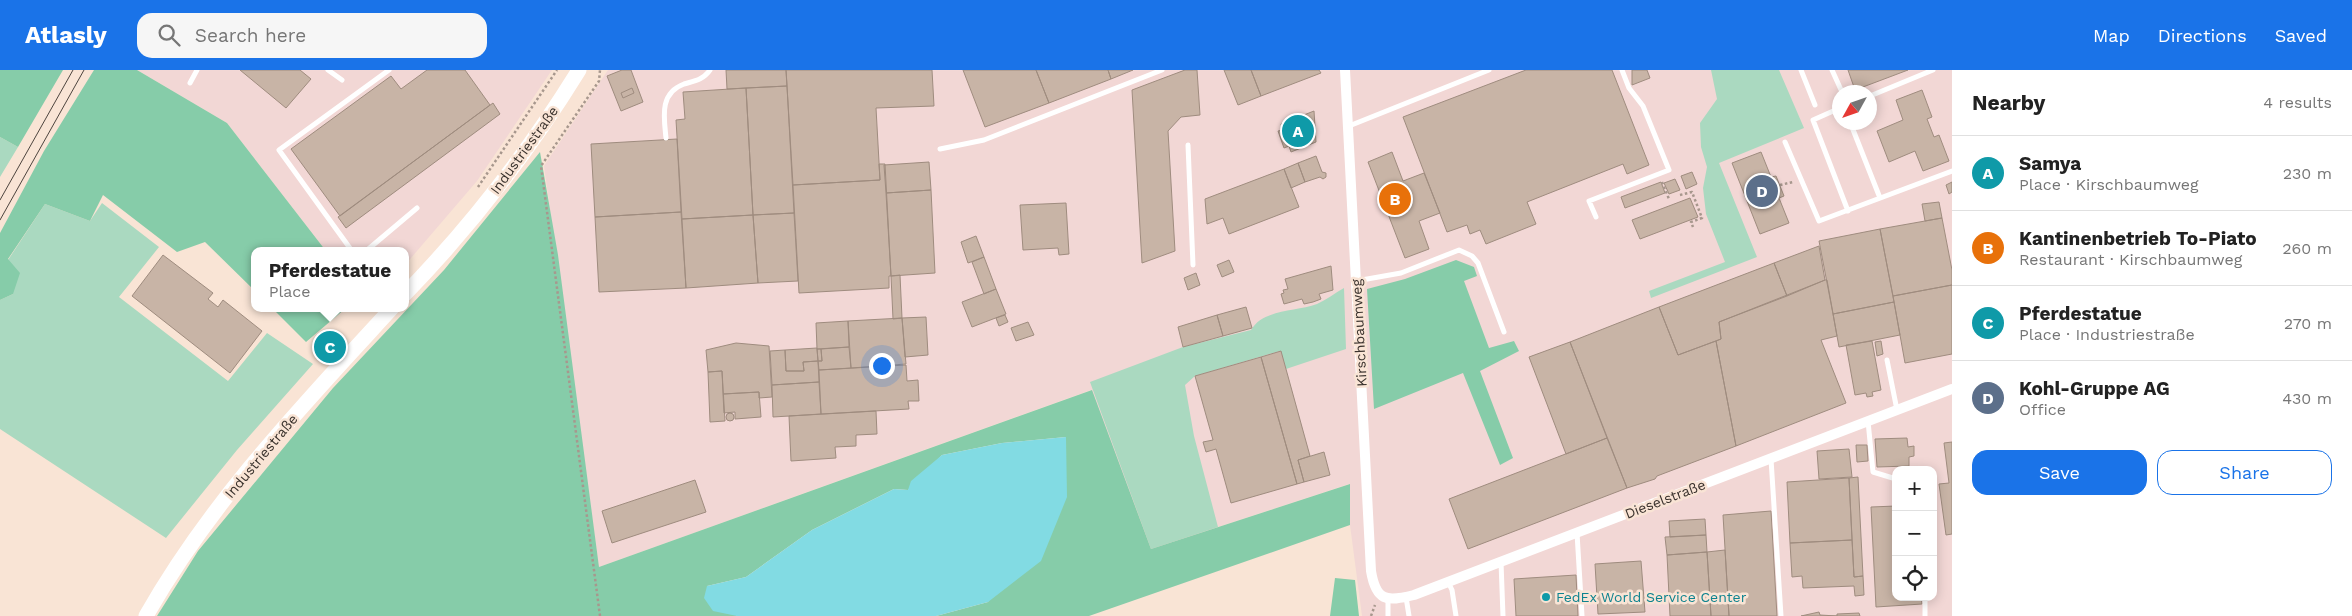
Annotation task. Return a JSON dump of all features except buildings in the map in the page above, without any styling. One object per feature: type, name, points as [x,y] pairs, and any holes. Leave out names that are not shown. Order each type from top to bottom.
[{"type":"main road","name":"Industriestraße","points":[[409,290],[442,256],[526,151],[578,70]]},
{"type":"main road","name":"Industriestraße","points":[[146,616],[174,570],[232,489],[294,415],[388,312]]},
{"type":"street","name":"Kirschbaumweg","points":[[1344,70],[1371,571],[1373,586],[1378,594],[1388,599]]},
{"type":"street","name":"Dieselstraße","points":[[1388,599],[1406,597],[1448,582],[1952,389]]},
{"type":"lane","points":[[190,83],[197,70]]},
{"type":"lane","points":[[328,70],[342,80]]},
{"type":"lane","points":[[349,247],[279,150],[389,70]]},
{"type":"lane","points":[[666,138],[663,108],[668,96],[681,85],[698,81],[710,70]]},
{"type":"lane","points":[[940,149],[984,140],[1162,70]]},
{"type":"lane","points":[[1348,127],[1489,70]]},
{"type":"lane","points":[[1596,217],[1590,201],[1669,170],[1643,106],[1629,88],[1622,70]]},
{"type":"lane","points":[[1801,70],[1815,105]]},
{"type":"lane","points":[[1832,70],[1839,85]]},
{"type":"lane","points":[[1877,93],[1933,70]]},
{"type":"lane","points":[[1832,112],[1813,120],[1848,211]]},
{"type":"lane","points":[[1853,130],[1880,198]]},
{"type":"lane","points":[[1785,142],[1819,221],[1952,171]]},
{"type":"lane","points":[[1188,144],[1193,265]]},
{"type":"lane","points":[[371,247],[417,208]]},
{"type":"lane","points":[[1356,281],[1401,273],[1459,250],[1472,256],[1478,264],[1504,332]]},
{"type":"lane","points":[[1887,360],[1898,410]]},
{"type":"lane","points":[[1868,421],[1873,472],[1892,478]]},
{"type":"lane","points":[[1771,458],[1781,616]]},
{"type":"lane","points":[[1577,533],[1582,616]]},
{"type":"lane","points":[[1501,562],[1504,616]]},
{"type":"lane","points":[[1448,582],[1452,590],[1456,616]]},
{"type":"lane","points":[[1406,597],[1409,616]]},
{"type":"lane","points":[[1388,599],[1388,616]]},
{"type":"lane","points":[[1925,601],[1925,616]]},
{"type":"path","points":[[475,191],[557,70]]},
{"type":"path","points":[[600,70],[598,81],[541,166],[600,616]]},
{"type":"path","points":[[1659,174],[1669,199]]},
{"type":"path","points":[[1780,185],[1800,180]]},
{"type":"path","points":[[1680,195],[1692,192],[1702,218],[1692,222],[1693,227]]},
{"type":"shaded area","points":[[137,70],[552,70],[477,181],[409,260],[409,247],[323,247],[227,123]]},
{"type":"shaded area","points":[[608,70],[1952,70],[1952,616],[1362,616],[1350,525],[1349,484],[1151,549],[1091,390],[599,567],[544,166]]},
{"type":"green space","points":[[0,70],[63,70],[18,147],[0,137]]},
{"type":"green space","points":[[94,70],[137,70],[227,123],[323,247],[251,247],[251,287],[205,242],[177,252],[103,195],[90,221],[45,204],[8,259],[20,273],[13,294],[0,300],[0,233],[44,151]]},
{"type":"green space","points":[[1711,70],[1779,70],[1804,128],[1719,163],[1757,257],[1651,298],[1649,291],[1725,262],[1706,214],[1703,188],[1707,167],[1701,147],[1700,123],[1717,99]]},
{"type":"green space","points":[[0,137],[18,147],[0,177]]},
{"type":"green space","points":[[540,152],[558,255],[599,567],[1092,390],[1151,549],[1350,484],[1350,525],[1089,616],[936,616],[988,602],[1066,437],[1002,443],[942,455],[908,490],[894,489],[812,530],[746,577],[707,586],[737,616],[157,616],[198,551],[333,388],[404,312],[409,312],[409,307],[444,270]]},
{"type":"green space","points":[[102,203],[159,247],[119,297],[228,381],[267,333],[313,364],[237,450],[166,538],[0,429],[0,300],[13,294],[8,260],[45,204],[90,221]]},
{"type":"green space","points":[[1456,260],[1474,267],[1477,276],[1464,281],[1489,348],[1514,341],[1519,351],[1480,371],[1513,458],[1500,465],[1463,373],[1374,409],[1367,289],[1405,279]]},
{"type":"green space","points":[[1344,288],[1346,349],[1286,369],[1280,351],[1195,376],[1185,385],[1194,436],[1218,527],[1151,549],[1090,382],[1183,347],[1251,330],[1263,318],[1280,312],[1317,304]]},
{"type":"green space","points":[[276,312],[341,312],[306,342]]},
{"type":"green space","points":[[1335,578],[1355,580],[1359,616],[1330,616]]},
{"type":"water","points":[[1066,437],[1067,497],[1041,561],[988,602],[936,616],[737,616],[713,611],[704,598],[707,586],[746,577],[812,530],[894,489],[908,490],[911,481],[942,455],[1002,443]]},
{"type":"tram line","points":[[0,200],[73,70]]},
{"type":"tram line","points":[[0,220],[84,70]]},
{"type":"place","name":"Samya","points":[[1298,131]]},
{"type":"place","name":"Kohl-Gruppe AG","points":[[1762,191]]},
{"type":"place","name":"Kantinenbetrieb To-Piato","points":[[1395,199]]},
{"type":"place","name":"Pferdestatue","points":[[330,347]]},
{"type":"place","name":"FedEx World Service Center","points":[[1546,597]]}]
